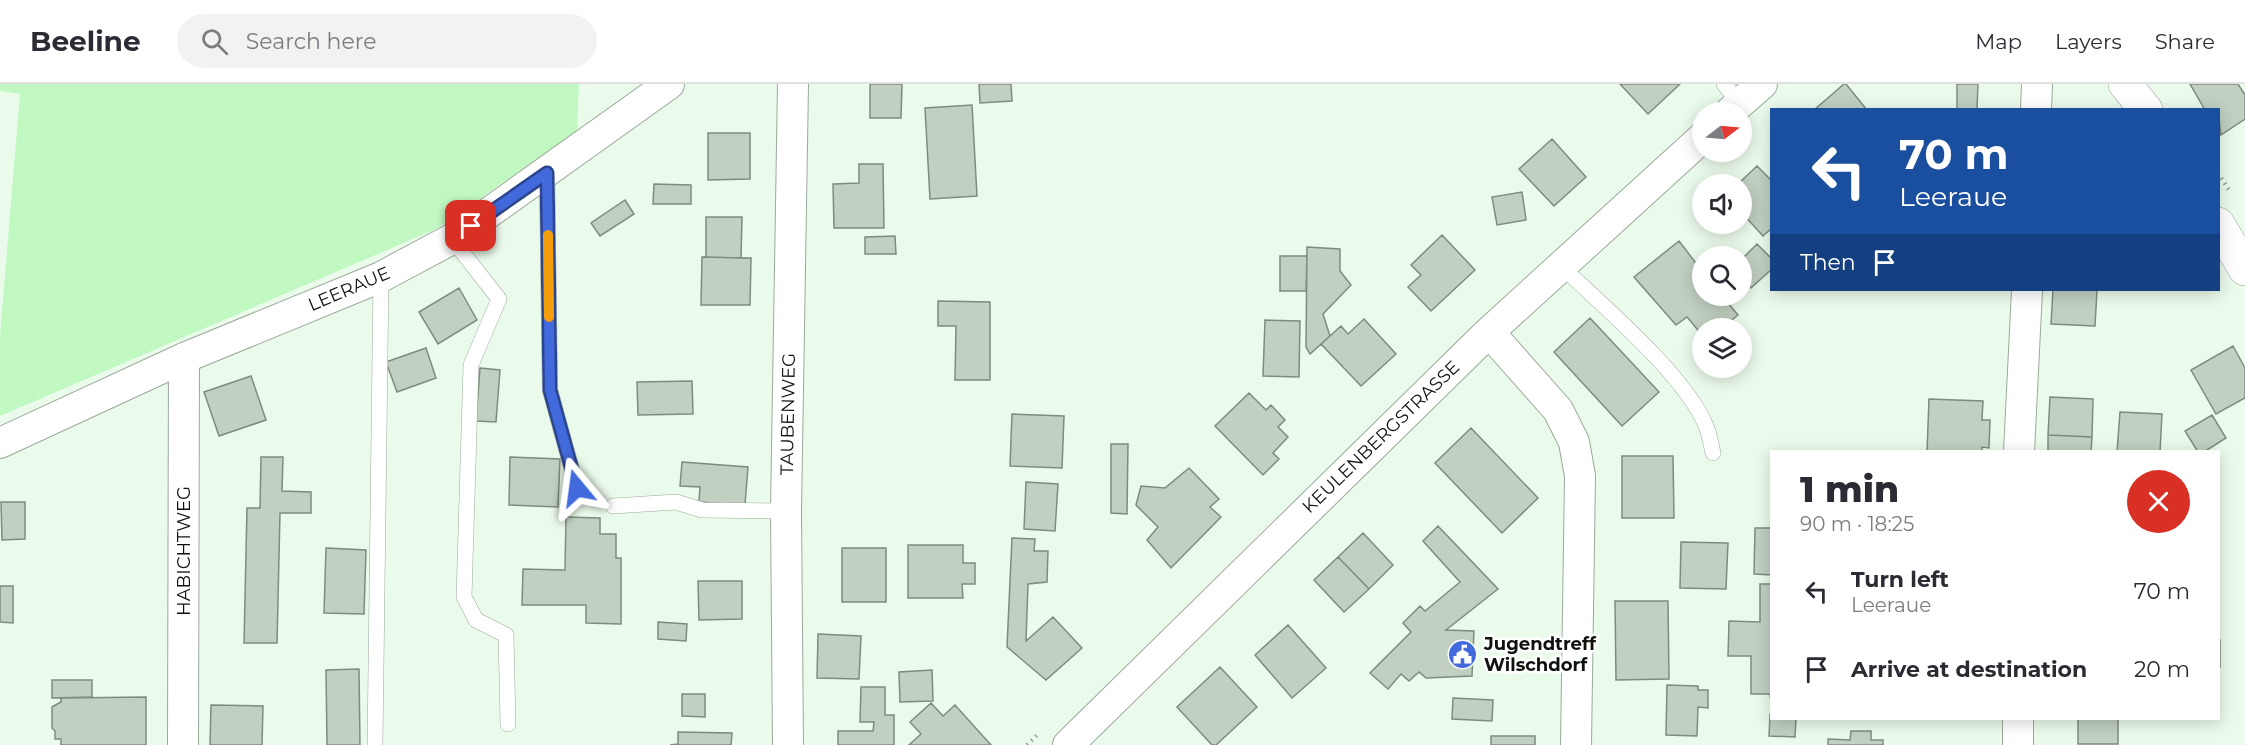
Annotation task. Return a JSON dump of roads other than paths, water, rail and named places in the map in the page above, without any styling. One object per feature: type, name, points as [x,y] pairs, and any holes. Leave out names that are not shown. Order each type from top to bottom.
[{"type":"street","name":"LEERAUE","points":[[0,443],[184,358],[381,277],[452,239],[669,84]]},
{"type":"street","name":"TAUBENWEG","points":[[788,745],[786,511],[793,84]]},
{"type":"street","points":[[1731,100],[1762,84]]},
{"type":"street","points":[[2036,108],[2037,84]]},
{"type":"street","points":[[2125,84],[2144,108]]},
{"type":"street","name":"KEULENBERGSTRASSE","points":[[1068,745],[1489,332],[1692,147]]},
{"type":"street","points":[[2220,227],[2245,269]]},
{"type":"street","points":[[2019,450],[2027,291]]},
{"type":"street","points":[[1489,332],[1558,410],[1574,442],[1580,476],[1576,745]]},
{"type":"street","name":"HABICHTWEG","points":[[183,745],[184,358]]},
{"type":"street","points":[[2018,720],[2018,745]]},
{"type":"lane","points":[[547,173],[550,390],[577,488]]},
{"type":"lane","points":[[452,239],[499,299],[471,365],[464,597],[476,620],[506,635],[508,724]]},
{"type":"lane","points":[[1561,266],[1661,363],[1690,399],[1706,426],[1713,453]]},
{"type":"lane","points":[[375,745],[381,277]]},
{"type":"lane","points":[[613,506],[676,502],[702,510],[786,511]]},
{"type":"place","name":"Jugendtreff Wilschdorf","points":[[1463,654]]}]
